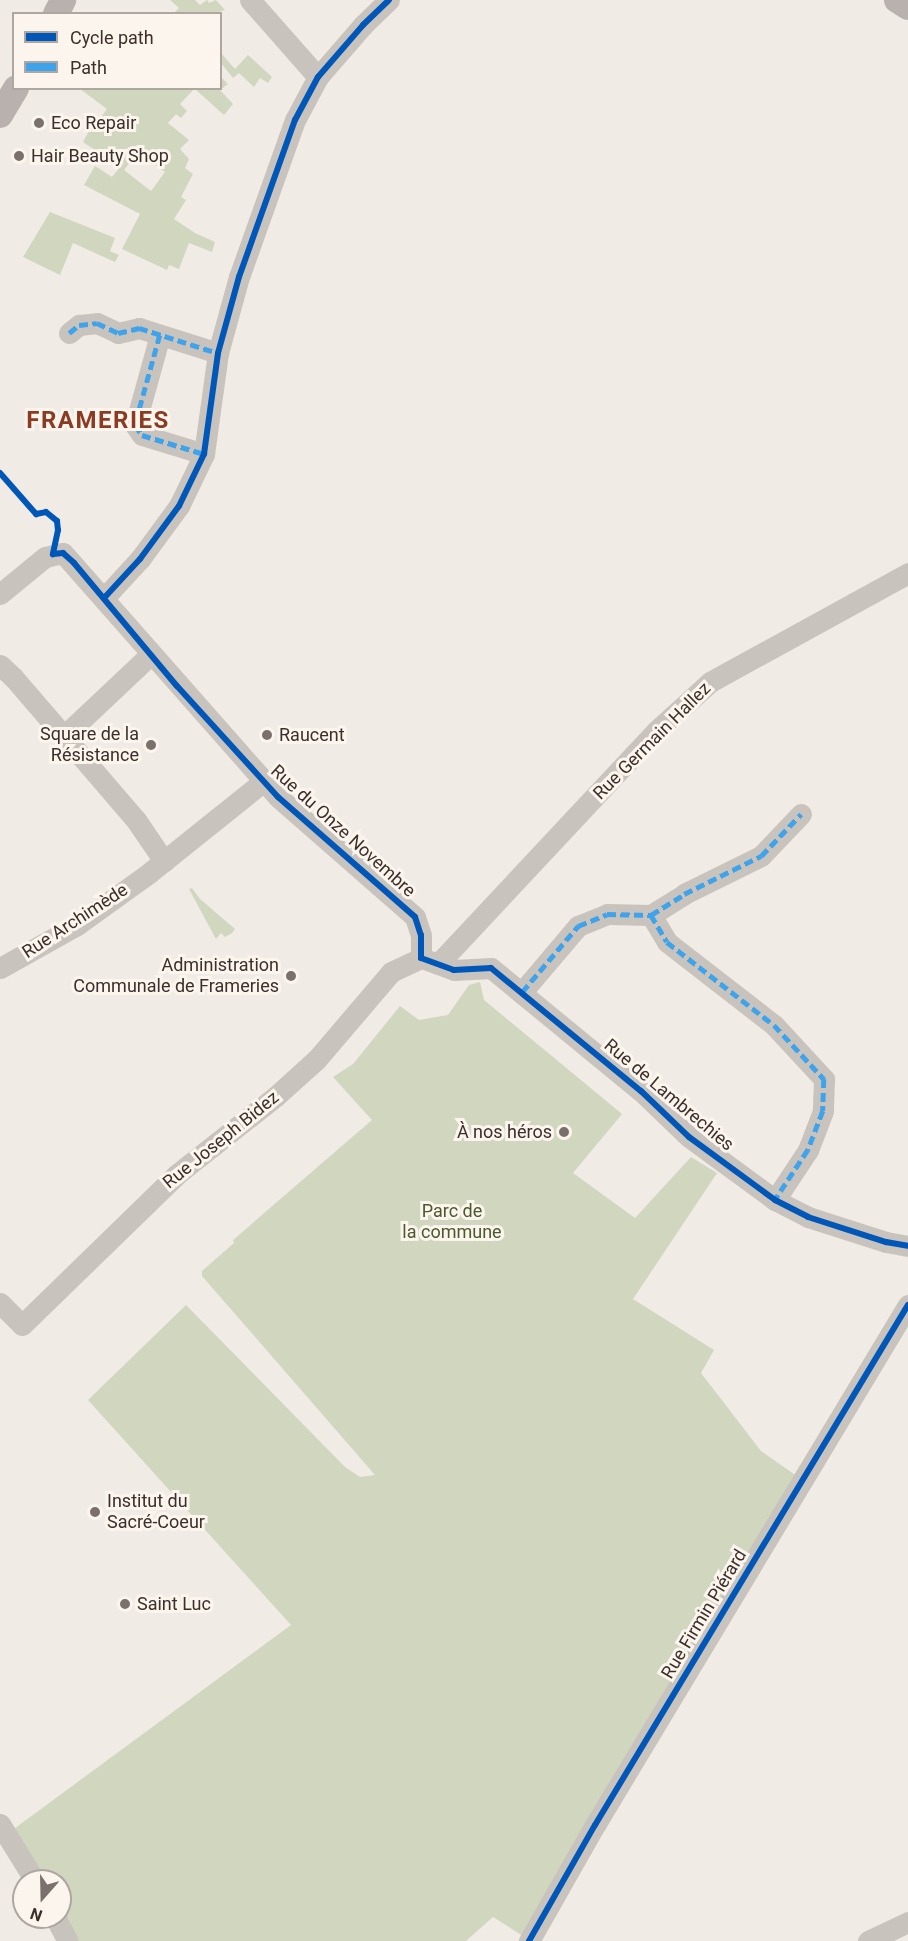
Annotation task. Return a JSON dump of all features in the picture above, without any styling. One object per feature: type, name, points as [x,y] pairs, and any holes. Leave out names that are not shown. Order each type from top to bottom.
[{"type":"main road","points":[[897,0],[908,7]]},
{"type":"main road","points":[[0,115],[15,90]]},
{"type":"street","points":[[250,0],[318,77]]},
{"type":"street","points":[[105,597],[140,559],[179,506],[204,454],[218,353],[257,223],[292,129],[318,77],[363,25],[389,0]]},
{"type":"street","points":[[69,333],[79,325],[97,323],[118,333],[139,328],[218,353]]},
{"type":"street","points":[[160,335],[135,425],[142,435],[204,454]]},
{"type":"street","name":"Rue du Onze Novembre","points":[[0,594],[52,554],[63,553],[105,597],[151,654],[264,781],[335,848],[415,917],[429,961]]},
{"type":"street","name":"Rue Germain Hallez","points":[[429,961],[656,731],[710,681],[908,573]]},
{"type":"street","points":[[63,737],[151,654]]},
{"type":"street","points":[[0,665],[13,676],[135,820],[157,867]]},
{"type":"street","name":"Rue Archimède","points":[[0,968],[77,925],[157,867],[264,781]]},
{"type":"street","points":[[522,992],[578,926],[607,914],[651,915],[684,894],[761,856],[801,814]]},
{"type":"street","points":[[651,915],[667,942],[774,1026],[824,1078],[823,1111],[808,1150],[775,1200]]},
{"type":"street","name":"Rue de Lambrechies","points":[[429,961],[454,970],[491,968],[641,1091],[689,1137],[775,1200],[808,1217],[886,1242],[908,1246]]},
{"type":"street","name":"Rue Joseph Bidez","points":[[0,1303],[22,1325],[176,1175],[276,1096],[316,1059],[391,972],[429,961]]},
{"type":"street","name":"Rue Firmin Piérard","points":[[529,1941],[601,1815],[908,1305]]},
{"type":"street","points":[[0,1824],[28,1869]]},
{"type":"street","points":[[868,1941],[908,1922]]},
{"type":"green space","points":[[170,0],[195,0],[200,5],[207,0],[209,3],[216,0],[225,10],[175,12],[179,8]]},
{"type":"green space","points":[[222,54],[235,69],[248,55],[272,77],[268,83],[260,78],[254,87],[239,73],[233,78],[222,64]]},
{"type":"green space","points":[[222,78],[228,84],[222,88]]},
{"type":"green space","points":[[81,90],[193,90],[180,104],[187,111],[181,118],[176,114],[168,123],[189,140],[180,149],[189,159],[185,168],[193,174],[181,197],[186,200],[174,219],[195,233],[215,242],[212,252],[189,243],[179,269],[169,265],[167,270],[122,249],[140,214],[84,185],[95,166],[112,177],[120,167],[83,142],[96,118],[99,120],[107,109]],"holes":[[[138,152],[165,172],[151,191],[124,170]]]},
{"type":"green space","points":[[196,90],[220,90],[233,104],[224,115]]},
{"type":"green space","points":[[50,212],[115,238],[110,251],[119,255],[115,262],[73,243],[60,275],[23,257]]},
{"type":"green space","points":[[192,888],[200,899],[235,929],[232,933],[225,937],[221,933],[216,939],[189,889]]},
{"type":"green space","name":"Parc de la commune","points":[[480,982],[484,1000],[622,1114],[573,1173],[635,1218],[691,1157],[717,1173],[633,1299],[714,1350],[701,1373],[761,1451],[801,1479],[529,1940],[493,1917],[466,1941],[68,1941],[64,1929],[72,1929],[72,1869],[26,1869],[7,1834],[291,1625],[88,1400],[186,1305],[345,1467],[360,1477],[375,1475],[202,1276],[202,1271],[234,1243],[233,1240],[372,1120],[333,1077],[353,1064],[400,1006],[419,1020],[448,1015],[469,985]]},
{"type":"marked path","points":[[69,333],[79,325],[97,323],[118,333],[139,328],[218,353]]},
{"type":"marked path","points":[[160,335],[135,425],[142,435],[204,454]]},
{"type":"marked path","points":[[651,915],[684,894],[761,856],[801,814]]},
{"type":"marked path","points":[[522,992],[578,926],[607,914],[651,915],[667,942],[774,1025],[824,1079],[823,1111],[808,1150],[775,1200]]},
{"type":"cycle path","points":[[105,597],[140,559],[179,506],[204,454],[218,353],[239,277],[295,120],[318,77],[363,25],[389,0]]},
{"type":"cycle path","points":[[0,473],[36,514],[46,512],[57,521],[58,530],[53,554],[63,553],[74,563],[177,686],[278,797],[415,917],[421,935],[421,958],[454,970],[491,968],[641,1091],[689,1137],[775,1200],[808,1217],[886,1242],[908,1246]]},
{"type":"cycle path","points":[[529,1941],[595,1825],[908,1305]]},
{"type":"place","name":"Eco Repair","points":[[39,123]]},
{"type":"place","name":"Hair Beauty Shop","points":[[19,156]]},
{"type":"place","name":"Raucent","points":[[267,735]]},
{"type":"place","name":"Square de la Résistance","points":[[151,745]]},
{"type":"place","name":"Administration Communale de Frameries","points":[[291,976]]},
{"type":"place","name":"À nos héros","points":[[564,1132]]},
{"type":"place","name":"Institut du Sacré-Coeur","points":[[95,1512]]},
{"type":"place","name":"Saint Luc","points":[[125,1604]]},
{"type":"district","name":"FRAMERIES","points":[[98,421]]}]
